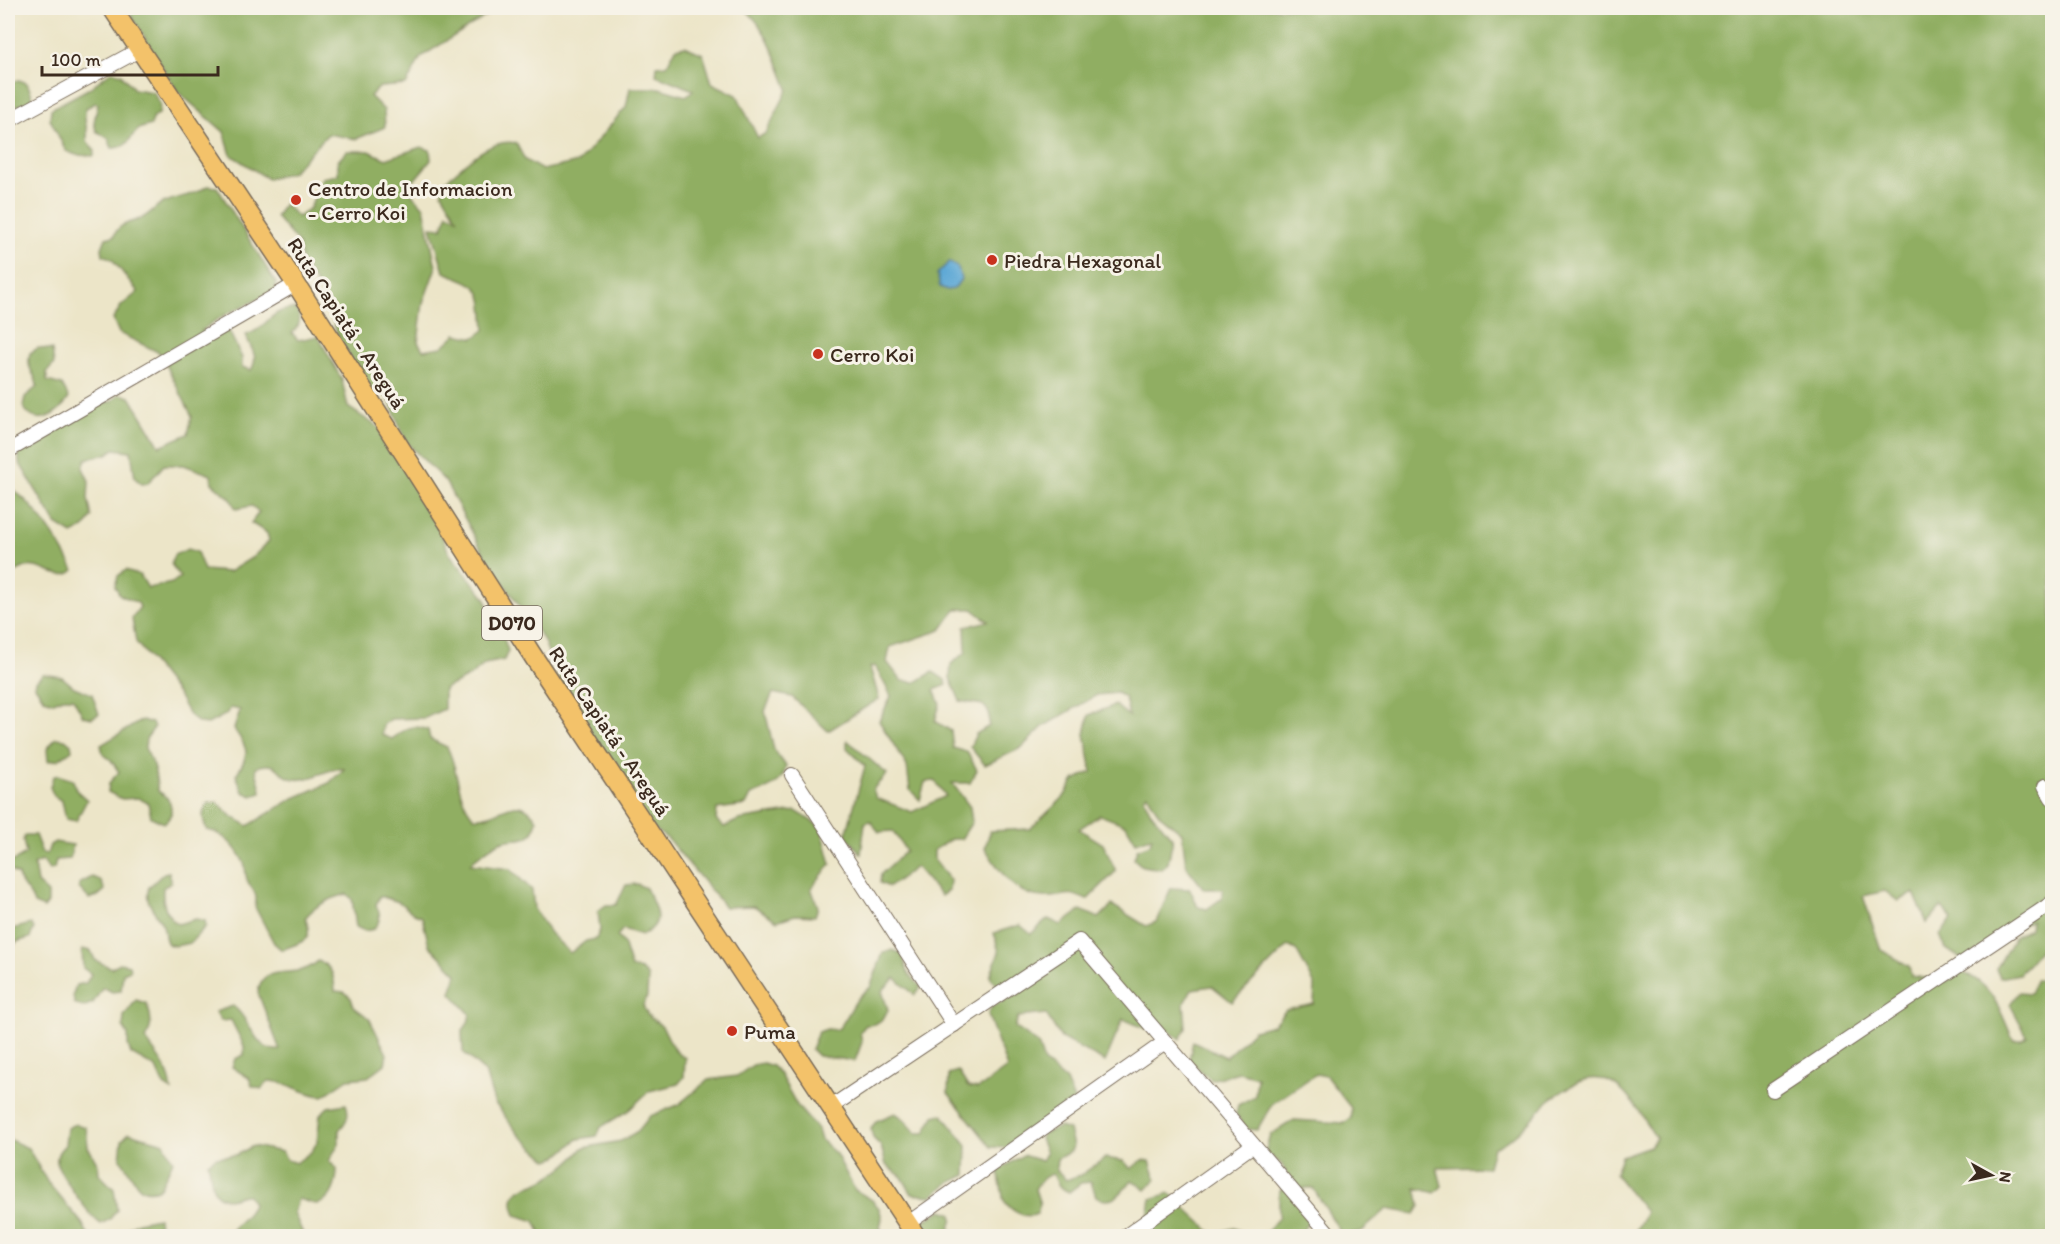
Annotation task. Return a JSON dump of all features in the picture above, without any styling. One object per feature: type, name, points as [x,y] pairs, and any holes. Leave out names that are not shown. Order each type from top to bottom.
[{"type":"main road","name":"Ruta Capiatá - Areguá","points":[[112,8],[296,284],[531,653],[912,1230]]},
{"type":"street","points":[[8,121],[139,50]]},
{"type":"street","points":[[8,450],[296,284]]},
{"type":"street","points":[[792,775],[954,1024]]},
{"type":"street","points":[[2045,786],[2052,798]]},
{"type":"street","points":[[1773,1090],[2052,903]]},
{"type":"street","points":[[831,1107],[1079,941],[1331,1236]]},
{"type":"street","points":[[912,1230],[1166,1042]]},
{"type":"street","points":[[1126,1236],[1253,1145]]},
{"type":"green space","points":[[127,8],[498,8],[421,57],[406,85],[380,87],[370,96],[384,110],[385,127],[356,139],[328,134],[292,172],[268,179],[231,155],[224,132],[177,91]]},
{"type":"green space","points":[[744,8],[2052,8],[2052,908],[2047,914],[2046,943],[2019,974],[2000,978],[1996,969],[2015,936],[2030,929],[2031,920],[1963,960],[1946,949],[1940,935],[1952,919],[1941,907],[1927,923],[1914,893],[1898,901],[1885,891],[1863,896],[1881,950],[1909,966],[1911,976],[1947,981],[1961,972],[1981,983],[1994,999],[2013,1040],[2021,1040],[2027,1036],[2010,1004],[2019,992],[2030,993],[2037,979],[2047,983],[2044,1002],[2052,1012],[2052,1236],[1633,1236],[1646,1212],[1615,1174],[1621,1156],[1650,1146],[1656,1138],[1622,1091],[1611,1083],[1599,1079],[1586,1079],[1548,1101],[1516,1134],[1493,1148],[1488,1167],[1437,1168],[1442,1186],[1435,1193],[1416,1188],[1420,1206],[1415,1214],[1387,1209],[1362,1231],[1343,1236],[1313,1188],[1303,1188],[1309,1214],[1303,1230],[1297,1236],[1263,1236],[1279,1217],[1279,1192],[1290,1181],[1282,1164],[1265,1153],[1270,1135],[1294,1120],[1344,1123],[1351,1118],[1351,1108],[1326,1076],[1316,1074],[1272,1104],[1257,1130],[1246,1129],[1236,1114],[1238,1105],[1255,1096],[1257,1077],[1239,1072],[1211,1080],[1189,1060],[1193,1041],[1226,1057],[1254,1030],[1273,1025],[1286,1010],[1314,1004],[1315,985],[1296,950],[1288,946],[1232,1002],[1212,986],[1192,989],[1184,1003],[1186,1028],[1180,1039],[1156,1022],[1149,1030],[1123,1019],[1105,1062],[1061,1038],[1046,1014],[1018,1017],[1015,1027],[1038,1044],[1044,1062],[1066,1081],[1074,1100],[1010,1148],[991,1147],[948,1093],[949,1074],[958,1071],[968,1087],[978,1089],[1007,1068],[988,1015],[992,1006],[1019,994],[1017,985],[997,985],[990,977],[999,952],[994,933],[1020,925],[1031,934],[1048,919],[1061,925],[1081,910],[1099,918],[1112,905],[1146,926],[1156,922],[1171,888],[1190,889],[1198,907],[1207,909],[1222,898],[1223,889],[1204,889],[1186,866],[1182,833],[1159,814],[1147,794],[1144,798],[1150,811],[1173,839],[1168,863],[1161,869],[1142,866],[1134,859],[1137,849],[1150,844],[1152,837],[1136,842],[1126,825],[1100,815],[1079,829],[1103,844],[1116,871],[1087,900],[1072,895],[1039,897],[1028,894],[1011,883],[985,848],[990,831],[1030,829],[1064,797],[1074,780],[1092,772],[1085,734],[1089,715],[1115,705],[1129,716],[1125,698],[1117,693],[1097,695],[1044,726],[1021,748],[985,765],[970,747],[976,734],[989,726],[989,712],[983,705],[960,701],[950,678],[951,664],[966,652],[965,627],[988,621],[972,609],[956,609],[941,630],[890,647],[887,662],[902,681],[916,682],[933,672],[945,680],[947,685],[934,690],[940,704],[935,721],[951,731],[953,748],[967,752],[977,770],[970,783],[952,783],[970,807],[972,822],[961,839],[951,839],[934,850],[934,860],[950,880],[949,890],[941,896],[916,867],[889,887],[880,883],[881,874],[906,851],[893,831],[879,832],[870,821],[865,823],[861,854],[846,835],[865,766],[847,748],[847,740],[887,774],[873,789],[876,798],[912,812],[946,796],[935,781],[925,782],[920,800],[910,790],[907,766],[879,721],[891,696],[875,666],[870,667],[879,699],[828,731],[792,697],[773,693],[765,711],[774,750],[786,766],[784,773],[778,782],[751,795],[746,805],[717,809],[716,820],[724,827],[739,820],[796,811],[821,827],[831,864],[811,888],[818,907],[815,916],[795,915],[777,921],[754,906],[725,907],[668,839],[652,828],[631,799],[616,762],[583,740],[543,639],[486,558],[445,481],[406,442],[388,397],[366,386],[337,334],[328,302],[302,262],[298,243],[276,217],[284,204],[298,217],[310,208],[322,178],[338,175],[338,161],[347,151],[369,151],[386,159],[421,147],[430,150],[431,160],[411,184],[412,194],[424,207],[436,267],[423,303],[418,342],[423,350],[442,347],[456,334],[474,338],[485,330],[482,297],[474,286],[444,272],[431,227],[442,228],[448,213],[457,218],[442,193],[443,183],[476,155],[496,144],[506,142],[516,143],[525,160],[542,170],[579,162],[626,107],[630,88],[659,88],[686,96],[693,90],[656,75],[657,66],[667,65],[676,48],[685,46],[703,54],[712,83],[737,95],[758,138],[766,133],[788,89],[766,35]]},
{"type":"green space","points":[[112,71],[121,74],[134,89],[153,92],[160,104],[159,114],[154,116],[151,125],[138,130],[127,143],[112,148],[108,138],[96,131],[94,122],[98,104],[95,103],[86,108],[85,116],[87,141],[95,151],[94,156],[76,155],[66,151],[50,119],[51,109],[88,89]]},
{"type":"green space","points":[[19,80],[27,83],[33,98],[27,106],[18,105],[9,109],[8,122],[8,83]]},
{"type":"green space","points":[[207,186],[217,187],[276,283],[276,290],[228,313],[201,331],[229,331],[242,358],[242,367],[251,370],[255,360],[246,335],[260,328],[274,315],[296,309],[299,322],[292,333],[298,340],[318,336],[342,380],[348,407],[381,429],[422,488],[449,553],[486,599],[491,618],[502,633],[508,651],[504,660],[485,664],[470,676],[444,689],[444,709],[425,718],[391,719],[383,725],[382,735],[392,739],[413,727],[428,730],[430,739],[447,747],[464,801],[474,817],[483,817],[515,806],[522,806],[530,811],[537,820],[532,834],[528,837],[500,842],[470,864],[510,869],[532,890],[534,909],[550,933],[570,953],[586,941],[596,939],[600,930],[598,911],[606,905],[616,905],[626,885],[637,884],[646,888],[655,908],[657,920],[650,930],[642,935],[623,929],[617,936],[623,943],[631,968],[641,970],[648,977],[647,997],[643,1005],[649,1016],[662,1027],[676,1051],[685,1058],[684,1077],[678,1084],[649,1091],[628,1111],[601,1127],[597,1136],[578,1139],[557,1157],[548,1160],[519,1135],[494,1102],[485,1072],[463,1052],[462,1032],[468,1023],[470,1014],[451,993],[457,974],[429,945],[422,917],[414,914],[399,902],[380,896],[376,905],[379,915],[378,923],[374,929],[365,931],[356,927],[352,899],[347,894],[314,909],[305,918],[308,926],[307,937],[300,943],[282,950],[274,943],[255,907],[256,896],[247,880],[245,865],[241,857],[234,847],[219,834],[207,830],[203,816],[208,803],[217,802],[231,816],[248,826],[292,799],[329,783],[344,769],[294,779],[284,775],[275,766],[264,765],[256,767],[261,793],[252,796],[243,792],[236,775],[246,752],[243,742],[234,729],[240,710],[231,708],[225,715],[208,724],[199,723],[189,715],[178,695],[136,642],[132,618],[140,607],[138,603],[120,595],[115,586],[118,576],[126,570],[140,575],[148,588],[172,583],[180,577],[171,564],[174,555],[188,549],[197,552],[204,570],[229,572],[253,557],[269,541],[267,533],[251,523],[259,512],[252,506],[236,509],[230,498],[212,483],[211,475],[184,465],[164,465],[148,483],[142,484],[135,478],[131,451],[114,449],[107,454],[86,459],[83,468],[89,481],[88,499],[92,517],[84,528],[72,534],[56,524],[19,462],[19,451],[92,405],[112,401],[120,394],[130,397],[160,446],[188,434],[192,416],[160,353],[119,333],[113,319],[121,306],[138,292],[112,259],[103,255],[102,248],[106,238],[114,236],[123,225],[144,217],[163,203],[197,192]]},
{"type":"green space","points":[[38,348],[52,350],[54,364],[47,372],[47,381],[62,385],[69,398],[53,414],[41,418],[28,413],[23,406],[25,397],[37,387],[29,359],[30,353]]},
{"type":"green space","points":[[8,487],[27,502],[54,536],[74,570],[69,574],[63,575],[26,567],[8,575]]},
{"type":"green space","points":[[43,674],[62,677],[74,687],[92,694],[99,714],[92,718],[83,716],[73,698],[63,698],[54,702],[44,699],[35,686],[36,681]]},
{"type":"green space","points":[[142,720],[152,723],[154,728],[146,739],[145,748],[154,766],[158,791],[167,798],[171,807],[171,816],[164,823],[151,817],[148,803],[138,798],[122,799],[108,792],[109,783],[119,772],[111,760],[103,754],[101,745]]},
{"type":"green space","points":[[56,738],[65,739],[71,744],[72,750],[58,760],[48,761],[47,749]]},
{"type":"green space","points":[[57,775],[73,780],[76,790],[87,800],[76,821],[66,819],[62,801],[54,796],[50,787],[53,777]]},
{"type":"green space","points":[[25,835],[35,835],[42,853],[47,854],[50,845],[55,842],[73,845],[70,859],[56,860],[54,869],[49,870],[43,861],[34,864],[37,883],[48,893],[48,903],[44,908],[34,904],[18,875],[8,869],[8,860],[14,861],[26,854],[23,840]]},
{"type":"green space","points":[[169,872],[171,882],[163,888],[163,893],[164,903],[170,917],[178,924],[196,919],[205,921],[206,926],[190,943],[175,946],[166,941],[163,926],[148,898],[149,887],[164,873]]},
{"type":"green space","points":[[92,877],[100,880],[105,890],[89,899],[79,888],[79,884]]},
{"type":"green space","points":[[31,924],[34,928],[30,938],[16,942],[8,957],[8,930]]},
{"type":"green space","points":[[82,949],[91,951],[95,960],[111,968],[120,963],[129,965],[130,970],[123,973],[121,991],[112,992],[103,987],[93,1003],[83,1007],[74,1003],[73,994],[76,985],[86,983],[91,974],[83,968]]},
{"type":"green space","points":[[893,950],[902,954],[908,973],[921,987],[915,995],[895,978],[882,991],[888,1010],[880,1021],[866,1025],[860,1032],[862,1042],[855,1061],[818,1056],[811,1049],[818,1032],[827,1029],[837,1030],[855,1003],[870,988],[883,953]]},
{"type":"green space","points":[[318,961],[330,969],[335,991],[344,992],[351,998],[354,1007],[369,1018],[387,1054],[385,1064],[368,1077],[348,1079],[323,1096],[269,1081],[261,1089],[252,1086],[249,1078],[232,1067],[235,1059],[244,1055],[244,1046],[231,1020],[221,1021],[215,1012],[233,1006],[244,1018],[258,1041],[271,1049],[280,1050],[258,993],[261,983],[273,974],[299,970]]},
{"type":"green space","points":[[136,1000],[146,1003],[148,1008],[150,1026],[145,1039],[166,1070],[172,1091],[164,1086],[156,1068],[131,1054],[128,1035],[123,1027],[124,1016]]},
{"type":"green space","points":[[763,1063],[772,1066],[779,1073],[798,1107],[818,1130],[821,1140],[836,1154],[855,1190],[872,1200],[879,1208],[882,1218],[880,1228],[887,1236],[542,1236],[535,1221],[516,1215],[513,1199],[516,1193],[557,1171],[583,1148],[621,1141],[638,1131],[650,1116],[678,1105],[708,1080],[737,1076],[753,1065]]},
{"type":"green space","points":[[346,1104],[347,1118],[339,1130],[339,1143],[329,1161],[337,1169],[333,1190],[327,1199],[317,1204],[298,1199],[294,1213],[304,1236],[180,1236],[182,1229],[229,1234],[249,1212],[253,1204],[248,1195],[229,1199],[218,1195],[212,1186],[208,1163],[216,1157],[236,1155],[253,1146],[282,1152],[287,1160],[296,1163],[312,1151],[317,1142],[320,1115],[328,1107]]},
{"type":"green space","points":[[895,1113],[903,1118],[916,1133],[925,1133],[934,1116],[942,1114],[967,1145],[966,1175],[947,1184],[932,1196],[912,1194],[902,1177],[886,1165],[881,1146],[873,1138],[871,1129],[876,1121]]},
{"type":"green space","points":[[75,1124],[86,1127],[88,1147],[98,1164],[99,1174],[114,1189],[117,1210],[110,1219],[101,1224],[76,1195],[57,1162],[58,1154],[65,1145],[67,1128]]},
{"type":"green space","points":[[1060,1127],[1069,1130],[1073,1146],[1071,1151],[1057,1159],[1056,1169],[1066,1180],[1081,1175],[1105,1158],[1124,1161],[1131,1169],[1142,1160],[1150,1161],[1156,1179],[1146,1190],[1132,1180],[1117,1197],[1107,1200],[1096,1196],[1091,1182],[1081,1183],[1069,1192],[1059,1187],[1053,1174],[1042,1179],[1035,1189],[1040,1204],[1037,1214],[1027,1216],[1018,1213],[1003,1199],[999,1170],[1023,1155],[1042,1161],[1046,1153],[1040,1139],[1042,1134]]},
{"type":"green space","points":[[129,1133],[164,1143],[173,1161],[160,1188],[145,1190],[140,1187],[120,1159],[122,1140]]},
{"type":"green space","points":[[8,1139],[28,1148],[48,1183],[82,1223],[89,1236],[8,1236]]},
{"type":"green space","points":[[1169,1193],[1213,1234],[1234,1228],[1251,1236],[1130,1236],[1146,1229],[1151,1199]]},
{"type":"green space","points":[[942,1210],[951,1213],[953,1218],[948,1236],[931,1234],[924,1231],[918,1224]]},
{"type":"green space","points":[[158,1218],[159,1227],[156,1236],[116,1236],[138,1222]]},
{"type":"water","points":[[949,262],[958,268],[961,279],[954,289],[947,290],[940,287],[937,274]]},
{"type":"place","name":"Centro de Informacion - Cerro Koi","points":[[296,200]]},
{"type":"place","name":"Piedra Hexagonal","points":[[992,260]]},
{"type":"place","name":"Cerro Koi","points":[[818,354]]},
{"type":"place","name":"Puma","points":[[732,1031]]}]
